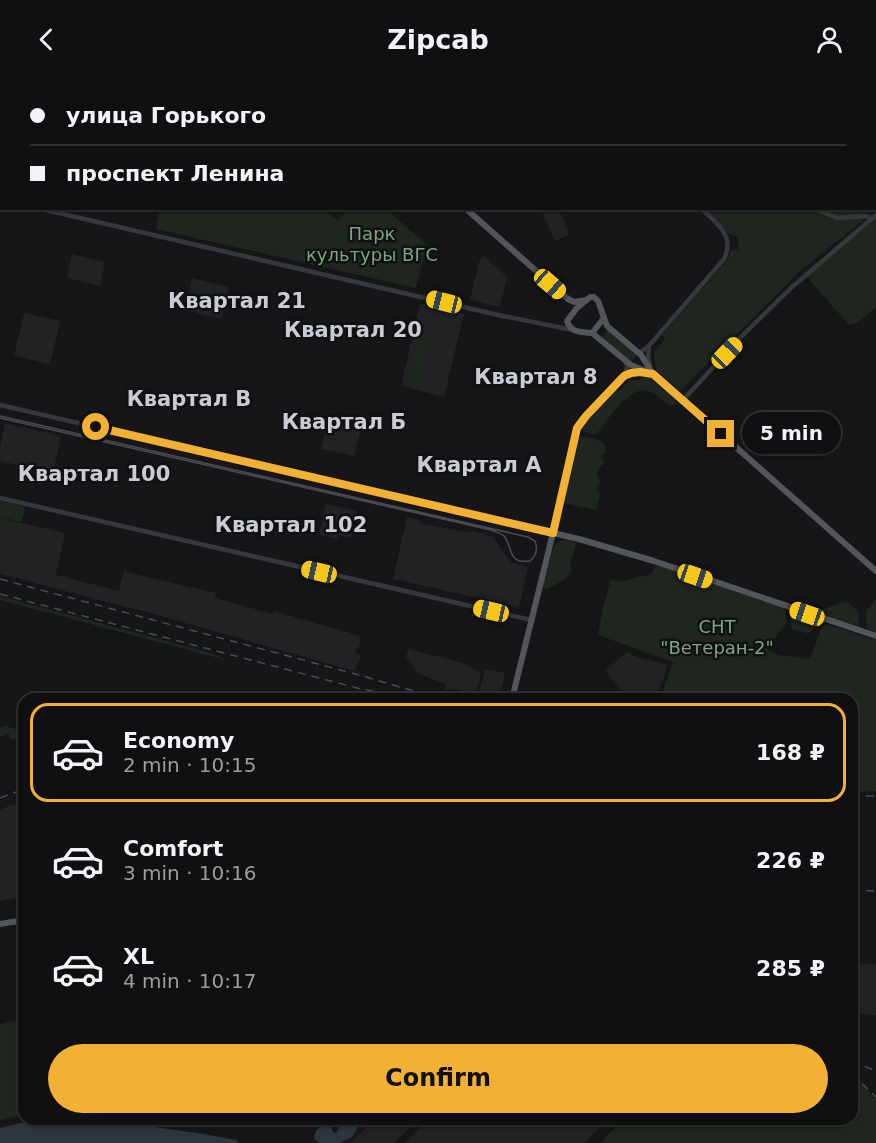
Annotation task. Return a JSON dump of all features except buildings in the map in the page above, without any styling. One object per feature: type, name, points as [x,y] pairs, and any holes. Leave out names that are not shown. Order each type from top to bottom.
[{"type":"main road","points":[[467,210],[568,299],[577,302],[594,297],[598,301],[607,326],[635,350],[653,374]]},
{"type":"main road","points":[[568,299],[571,307],[569,326],[573,330],[592,333],[631,365],[653,374],[876,571]]},
{"type":"main road","points":[[569,319],[588,299]]},
{"type":"main road","points":[[592,333],[604,318]]},
{"type":"main road","points":[[513,693],[553,533],[654,561],[876,636]]},
{"type":"main road","points":[[0,924],[18,921]]},
{"type":"street","points":[[46,210],[498,315],[573,330]]},
{"type":"street","points":[[635,350],[640,352],[647,348],[727,253],[728,244],[725,232],[703,210]]},
{"type":"street","points":[[817,210],[837,218],[874,217]]},
{"type":"street","points":[[683,400],[743,335],[791,288],[874,217]]},
{"type":"street","points":[[588,299],[595,290]]},
{"type":"street","points":[[558,328],[569,319]]},
{"type":"street","points":[[653,374],[648,362],[648,350],[656,338]]},
{"type":"street","points":[[0,405],[553,533],[577,428],[625,373],[626,361]]},
{"type":"street","points":[[615,384],[631,373],[653,374]]},
{"type":"street","points":[[0,498],[531,620]]},
{"type":"shaded area","points":[[541,210],[560,210],[562,215],[569,235],[555,241]]},
{"type":"shaded area","points":[[72,254],[105,262],[100,286],[67,278]]},
{"type":"shaded area","points":[[484,256],[507,277],[500,307],[470,300],[479,262]]},
{"type":"shaded area","points":[[192,278],[229,287],[221,319],[185,310]]},
{"type":"shaded area","points":[[420,304],[464,314],[444,397],[401,386]]},
{"type":"shaded area","points":[[24,313],[60,321],[50,364],[14,356]]},
{"type":"shaded area","points":[[328,421],[361,429],[354,456],[321,449]]},
{"type":"shaded area","points":[[5,423],[61,436],[53,473],[0,461]]},
{"type":"shaded area","points":[[326,504],[357,511],[351,538],[338,535],[337,539],[319,535]]},
{"type":"shaded area","points":[[407,517],[420,520],[420,523],[458,531],[470,532],[471,530],[493,537],[512,563],[528,567],[519,607],[393,579]]},
{"type":"shaded area","points":[[0,518],[65,533],[56,575],[119,591],[124,570],[126,570],[126,572],[216,593],[215,598],[273,614],[274,611],[361,636],[355,653],[361,655],[355,671],[157,615],[0,574]]},
{"type":"shaded area","points":[[408,649],[464,663],[481,673],[475,693],[445,689],[445,684],[419,674],[406,657]]},
{"type":"shaded area","points":[[628,651],[631,655],[668,665],[658,693],[624,693],[605,671]]},
{"type":"shaded area","points":[[485,669],[505,673],[500,693],[479,692]]},
{"type":"shaded area","points":[[18,803],[18,897],[0,901],[0,810]]},
{"type":"shaded area","points":[[858,963],[876,964],[876,1015],[858,1014]]},
{"type":"shaded area","points":[[18,1124],[155,1127],[236,1140],[239,1143],[0,1143],[0,1128]]},
{"type":"shaded area","points":[[324,1125],[330,1125],[334,1133],[340,1125],[345,1127],[360,1125],[352,1137],[340,1143],[320,1143],[314,1139],[316,1130]]},
{"type":"shaded area","points":[[369,1125],[413,1125],[394,1143],[350,1143]]},
{"type":"shaded area","points":[[423,1125],[602,1125],[584,1143],[405,1143]]},
{"type":"green space","name":"Парк культуры ВГС","points":[[160,210],[326,210],[338,221],[348,210],[387,210],[427,245],[416,288],[156,229]]},
{"type":"green space","points":[[705,210],[808,210],[835,220],[863,217],[865,219],[801,270],[680,391],[656,370],[654,352],[665,339],[662,335],[728,259],[731,250],[737,250],[738,239],[728,233]]},
{"type":"green space","points":[[819,210],[875,210],[856,216],[830,214]]},
{"type":"green space","points":[[876,216],[876,307],[857,323],[849,325],[806,276]]},
{"type":"green space","points":[[609,329],[637,355],[632,361],[601,337]]},
{"type":"green space","points":[[426,339],[430,345],[421,381],[413,384],[408,378],[417,342]]},
{"type":"green space","points":[[645,376],[675,398],[676,404],[671,406],[651,392],[643,390],[628,397],[597,434],[580,430],[612,391],[615,389],[619,391],[630,380],[640,380]]},
{"type":"green space","points":[[580,437],[598,440],[606,448],[606,453],[601,457],[603,464],[597,475],[600,481],[596,491],[600,493],[596,510],[563,503],[577,440]]},
{"type":"green space","points":[[0,501],[24,506],[21,522],[0,517]]},
{"type":"green space","points":[[570,539],[576,543],[570,567],[572,570],[558,583],[547,589],[542,587],[554,546]]},
{"type":"green space","name":"СНТ \"Ветеран-2\"","points":[[658,565],[782,608],[786,611],[787,623],[766,648],[778,655],[810,659],[821,629],[825,625],[876,640],[876,791],[858,792],[858,693],[662,693],[673,662],[598,635],[611,579],[620,582],[651,574]]},
{"type":"green space","points":[[0,596],[211,653],[230,661],[0,600]]},
{"type":"green space","points":[[876,599],[876,633],[867,629],[866,611]]},
{"type":"green space","points":[[846,601],[858,611],[859,626],[857,627],[818,612],[818,611]]},
{"type":"green space","points":[[791,611],[821,621],[821,623],[809,633],[792,629]]},
{"type":"green space","points":[[5,726],[18,729],[18,740],[10,739],[9,733],[0,737],[0,728]]},
{"type":"green space","points":[[18,1020],[18,1116],[0,1120],[0,1024]]},
{"type":"green space","points":[[858,1080],[876,1099],[876,1143],[600,1143],[617,1125],[858,1125]]},
{"type":"tram line","points":[[0,416],[528,537],[535,541],[536,552],[530,561],[518,560],[512,554],[504,536],[491,530],[0,418]]},
{"type":"railway","points":[[0,579],[420,693]]},
{"type":"railway","points":[[0,594],[361,689],[384,693]]},
{"type":"railway","points":[[0,798],[18,791]]},
{"type":"railway","points":[[858,796],[876,796]]},
{"type":"railway","points":[[858,890],[876,891]]},
{"type":"railway","points":[[858,1064],[876,1071]]},
{"type":"railway","points":[[858,1080],[876,1097]]},
{"type":"district","name":"Квартал 21","points":[[237,301]]},
{"type":"district","name":"Квартал 20","points":[[353,330]]},
{"type":"district","name":"Квартал 8","points":[[536,377]]},
{"type":"district","name":"Квартал В","points":[[189,399]]},
{"type":"district","name":"Квартал Б","points":[[344,422]]},
{"type":"district","name":"Квартал А","points":[[479,465]]},
{"type":"district","name":"Квартал 100","points":[[94,474]]},
{"type":"district","name":"Квартал 102","points":[[291,525]]},
{"type":"route","points":[[96,427],[553,533],[577,428],[624,376],[637,372],[653,374],[721,434]]}]
